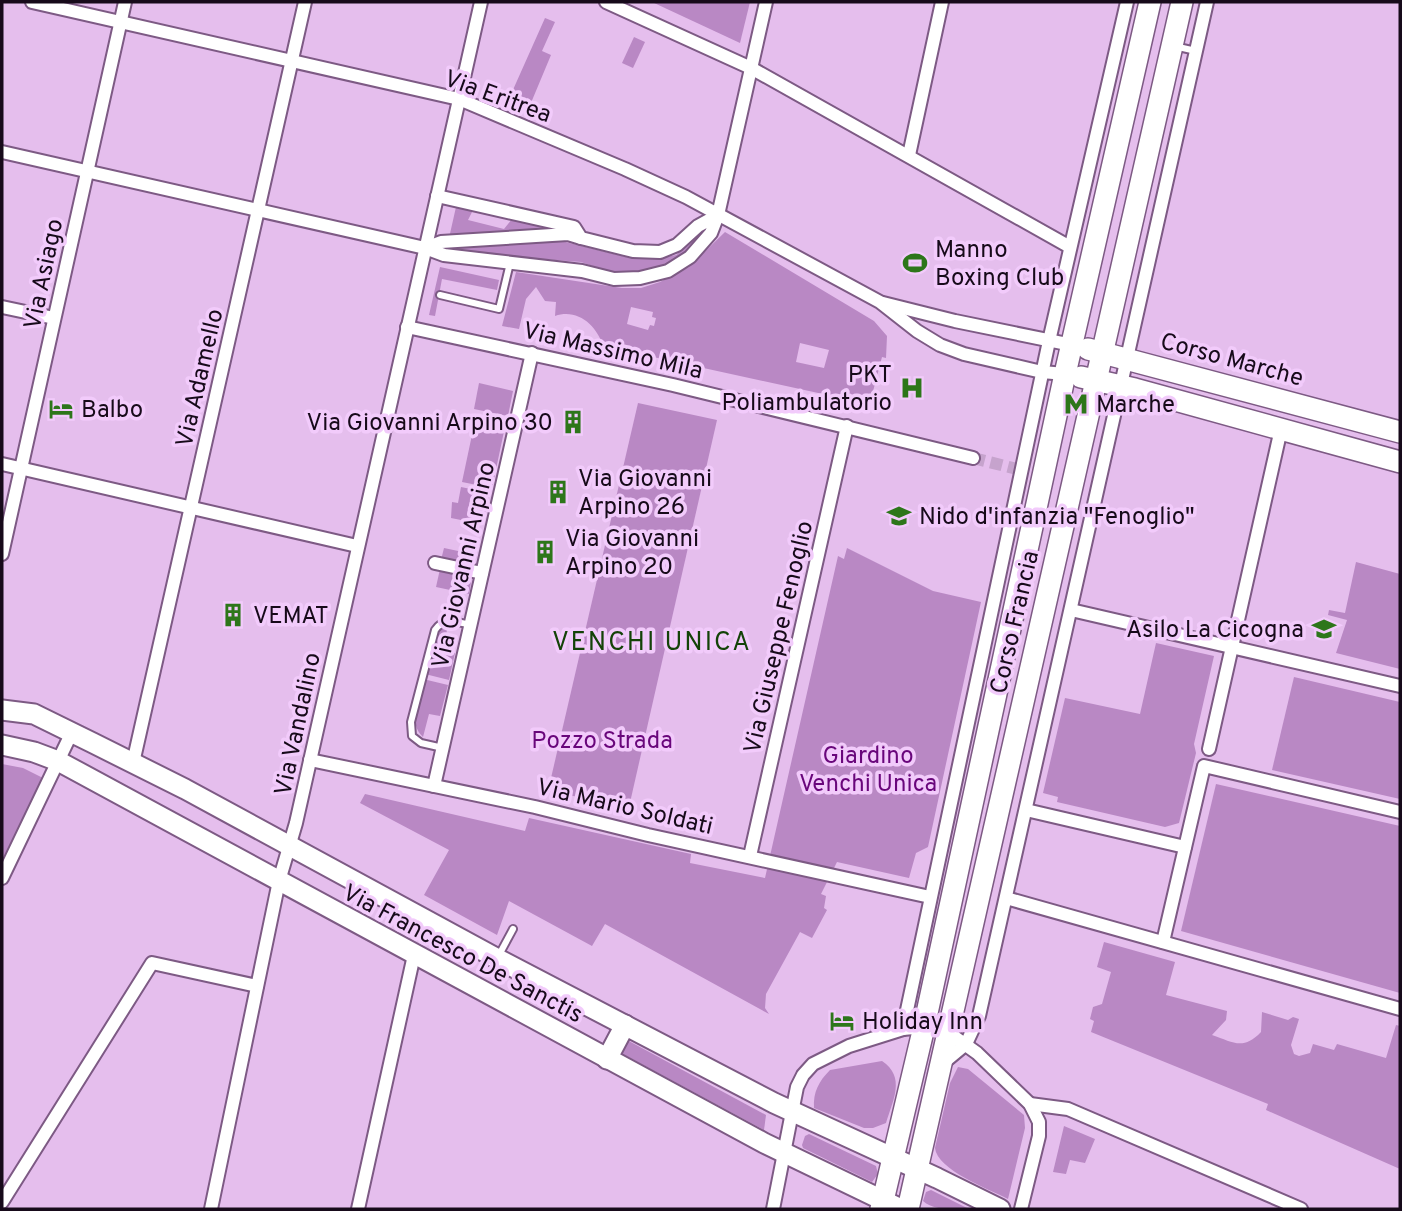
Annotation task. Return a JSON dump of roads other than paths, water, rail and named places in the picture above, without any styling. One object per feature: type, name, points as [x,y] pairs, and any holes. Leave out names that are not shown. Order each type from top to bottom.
[{"type":"main road","name":"Corso Francia","points":[[888,1207],[914,1028],[989,728],[1065,374],[1150,2]]},
{"type":"main road","name":"Corso Francia","points":[[908,1209],[942,1064],[958,1039],[1101,352],[1182,2]]},
{"type":"main road","name":"Corso Marche","points":[[1072,345],[1400,432]]},
{"type":"main road","points":[[1065,374],[1122,386],[1400,462]]},
{"type":"main road","name":"Via Francesco De Sanctis","points":[[2,710],[34,714],[72,732],[625,1025],[793,1111],[1000,1209]]},
{"type":"main road","name":"Via Francesco De Sanctis","points":[[2,746],[34,752],[58,761],[607,1059],[888,1207]]},
{"type":"main road","points":[[607,1059],[625,1025]]},
{"type":"street","name":"Via Eritrea","points":[[32,2],[459,99],[686,197],[880,302]]},
{"type":"street","name":"Via Asiago","points":[[2,554],[124,2]]},
{"type":"street","name":"Via Adamello","points":[[133,763],[305,2]]},
{"type":"street","name":"Via Vandalino","points":[[211,1209],[279,881],[310,760],[481,2]]},
{"type":"street","points":[[606,2],[751,68],[1070,247]]},
{"type":"street","points":[[2,152],[425,248],[444,255],[582,271],[614,279],[640,278],[668,271],[690,257],[711,233],[718,215],[766,2]]},
{"type":"street","points":[[909,155],[942,2]]},
{"type":"street","name":"Corso Francia","points":[[914,1028],[930,897],[1019,470],[1127,2]]},
{"type":"street","name":"Corso Francia","points":[[958,1039],[979,1016],[1207,2]]},
{"type":"street","points":[[437,196],[573,227],[581,238]]},
{"type":"street","points":[[425,248],[441,242],[568,234],[633,251],[660,252],[677,245],[698,226],[718,215]]},
{"type":"street","points":[[880,302],[1049,341]]},
{"type":"street","points":[[880,302],[940,345],[964,354],[1042,372],[1065,374]]},
{"type":"street","points":[[2,307],[54,318]]},
{"type":"street","name":"Via Massimo Mila","points":[[407,327],[532,353],[973,458]]},
{"type":"street","name":"Corso Marche","points":[[1049,341],[1072,345]]},
{"type":"street","name":"Via Giovanni Arpino","points":[[434,786],[532,353]]},
{"type":"street","name":"Via Giuseppe Fenoglio","points":[[750,856],[847,426]]},
{"type":"street","points":[[1209,749],[1281,429]]},
{"type":"street","points":[[2,464],[357,546]]},
{"type":"street","points":[[435,563],[482,573]]},
{"type":"street","points":[[1071,610],[1400,686]]},
{"type":"street","name":"Corso Francia","points":[[959,766],[989,728]]},
{"type":"street","points":[[2,878],[72,732]]},
{"type":"street","name":"Via Mario Soldati","points":[[310,760],[930,897]]},
{"type":"street","points":[[1163,942],[1205,766],[1400,812]]},
{"type":"street","points":[[1026,810],[1185,847]]},
{"type":"street","points":[[1006,898],[1400,1009]]},
{"type":"street","points":[[358,1209],[414,955]]},
{"type":"street","points":[[2,1202],[152,963],[257,986]]},
{"type":"street","points":[[773,1209],[797,1087],[803,1075],[813,1064],[849,1046],[914,1028],[958,1039],[1030,1104],[1039,1122],[1039,1136],[1021,1209]]},
{"type":"street","points":[[1030,1104],[1068,1109],[1295,1208]]},
{"type":"lane","points":[[1172,46],[1196,51]]},
{"type":"lane","points":[[440,295],[499,309],[510,263]]},
{"type":"lane","points":[[443,748],[412,736],[411,722],[438,625],[447,621],[471,625]]},
{"type":"lane","name":"Via Francesco De Sanctis","points":[[498,959],[513,929]]},
{"type":"tunnel","points":[[973,458],[1017,469]]},
{"type":"place","name":"Manno Boxing Club","points":[[915,263]]},
{"type":"place","name":"PKT Poliambulatorio","points":[[912,388]]},
{"type":"place","name":"Marche","points":[[1076,404]]},
{"type":"place","name":"Balbo","points":[[61,409]]},
{"type":"place","name":"Via Giovanni Arpino 30","points":[[573,422]]},
{"type":"place","name":"Via Giovanni Arpino 26","points":[[558,492]]},
{"type":"place","name":"Nido d'infanzia \"Fenoglio\"","points":[[899,516]]},
{"type":"place","name":"Via Giovanni Arpino 20","points":[[545,552]]},
{"type":"place","name":"VEMAT","points":[[233,615]]},
{"type":"place","name":"Asilo La Cicogna","points":[[1324,629]]},
{"type":"place","name":"Holiday Inn","points":[[842,1021]]},
{"type":"district","name":"VENCHI UNICA","points":[[652,641]]},
{"type":"park label","name":"Pozzo Strada","points":[[602,740]]},
{"type":"park label","name":"Giardino Venchi Unica","points":[[868,769]]}]
